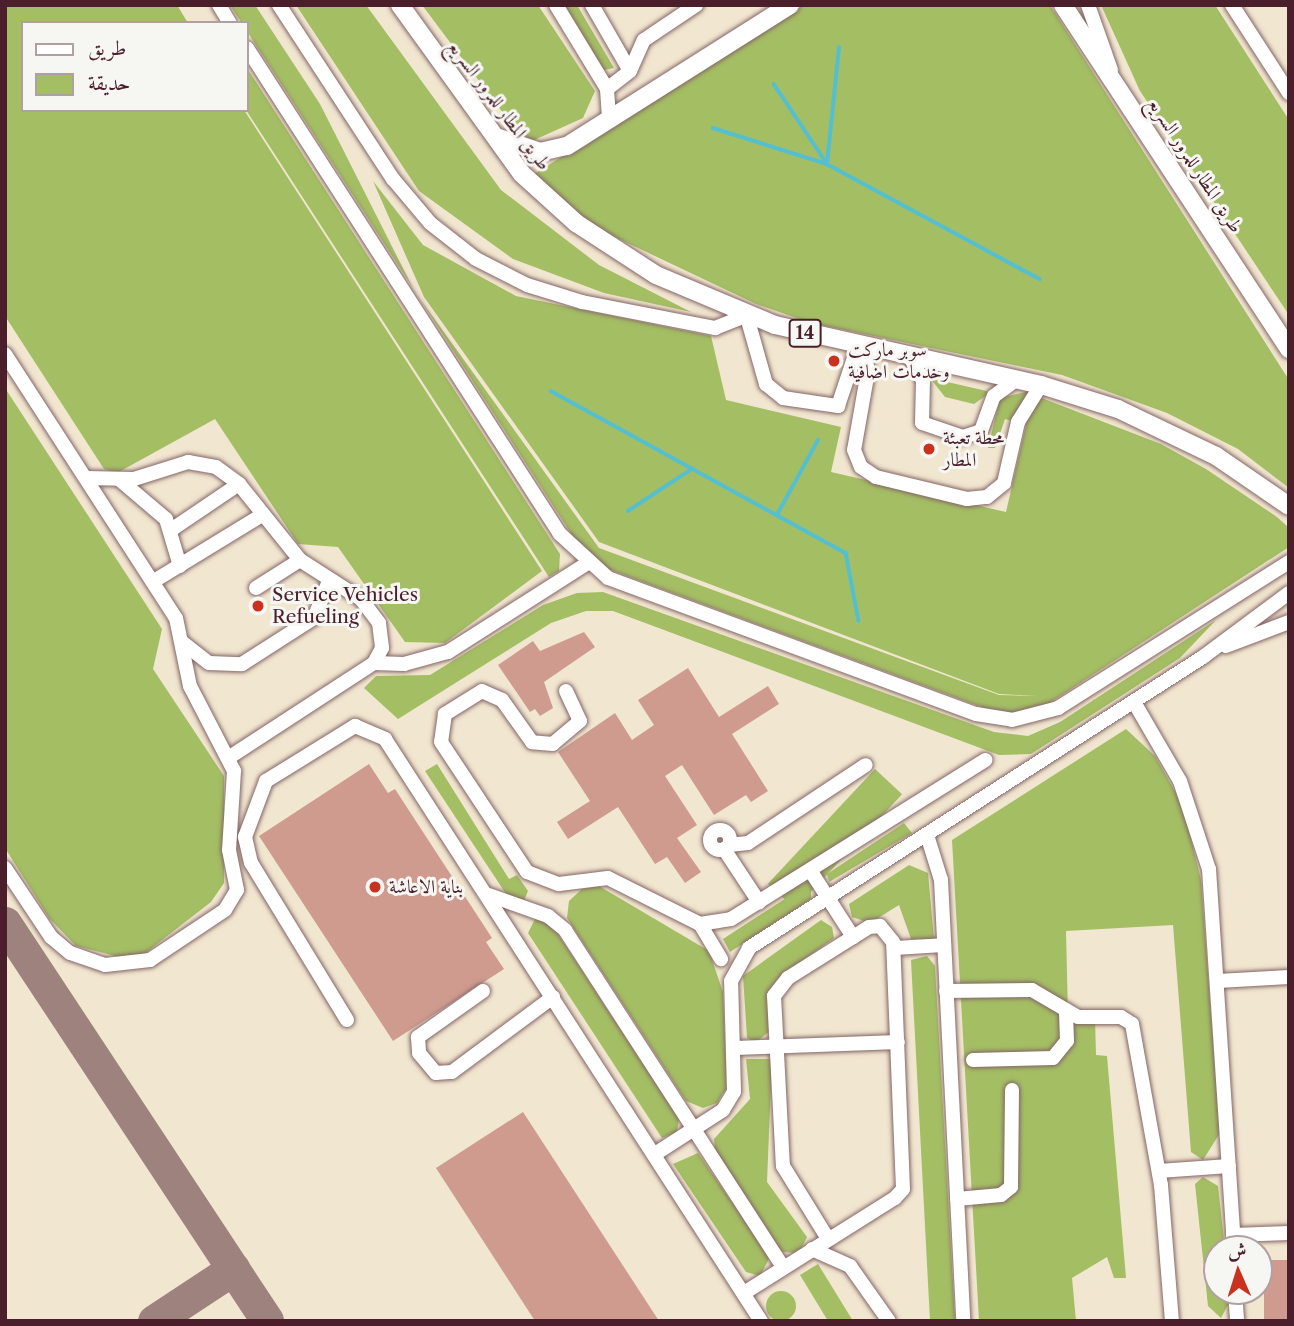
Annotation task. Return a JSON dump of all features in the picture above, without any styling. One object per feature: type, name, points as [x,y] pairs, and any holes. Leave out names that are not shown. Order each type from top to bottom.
[{"type":"main road","name":"طريق المطار للمرور السريع","points":[[400,5],[410,13],[483,125],[522,174],[576,223],[656,275],[746,316],[860,346],[1041,385],[1184,439],[1289,506]]},
{"type":"main road","points":[[483,125],[514,147],[540,152],[567,146],[790,5]]},
{"type":"main road","name":"طريق المطار للمرور السريع","points":[[1063,5],[1289,349]]},
{"type":"lane","points":[[219,5],[229,21]]},
{"type":"lane","points":[[279,5],[393,179],[430,223],[475,259],[527,285],[582,302],[715,328],[746,316],[766,384],[783,398],[824,409],[838,406],[860,346]]},
{"type":"lane","points":[[556,5],[607,89],[609,121]]},
{"type":"lane","points":[[592,5],[631,71]]},
{"type":"lane","points":[[607,89],[631,71],[643,40],[696,5]]},
{"type":"lane","points":[[1088,5],[1115,81]]},
{"type":"lane","points":[[1232,5],[1289,93]]},
{"type":"lane","points":[[248,50],[560,534],[586,564],[619,583],[976,714],[1012,720],[1058,708],[1289,562]]},
{"type":"lane","points":[[860,346],[868,370],[854,450],[862,467],[876,477],[967,499],[987,497],[1004,483],[1018,422],[1041,385]]},
{"type":"lane","points":[[5,354],[154,581],[182,642],[190,685],[230,757],[235,898],[150,960],[105,965],[70,953],[43,927],[5,868]]},
{"type":"lane","points":[[909,357],[923,380],[922,423],[963,437],[981,431],[994,396],[1017,379]]},
{"type":"lane","points":[[86,478],[120,481],[197,463],[239,484],[300,560],[361,599],[379,623],[382,648],[374,663],[230,757]]},
{"type":"lane","points":[[120,481],[150,500],[171,530],[180,566]]},
{"type":"lane","points":[[171,530],[239,484]]},
{"type":"lane","points":[[154,581],[262,515]]},
{"type":"lane","points":[[256,588],[300,560]]},
{"type":"lane","points":[[374,663],[412,663],[448,652],[586,564]]},
{"type":"lane","points":[[182,642],[209,663],[242,664],[314,618],[329,581]]},
{"type":"lane","points":[[655,1154],[694,1130],[730,1102],[737,1082],[731,991],[737,963],[757,943],[830,900],[1203,657],[1289,593]]},
{"type":"lane","points":[[1203,657],[1289,622]]},
{"type":"lane","points":[[566,691],[579,721],[553,744],[531,741],[502,700],[482,691],[445,714],[441,742],[527,872],[559,884],[608,878],[700,924],[724,922],[759,902],[985,760]]},
{"type":"lane","points":[[1134,702],[1198,824],[1212,892],[1233,1235]]},
{"type":"lane","points":[[347,1020],[247,855],[254,802],[272,776],[346,727],[371,729],[385,739],[489,895],[761,1321]]},
{"type":"lane","points":[[759,902],[727,847],[748,843],[866,765]]},
{"type":"lane","points":[[927,835],[939,868],[963,1321]]},
{"type":"lane","points":[[810,870],[853,937]]},
{"type":"lane","points":[[489,895],[548,916],[565,930],[783,1267]]},
{"type":"lane","points":[[700,924],[721,959]]},
{"type":"lane","points":[[744,1293],[828,1239],[903,1189],[894,948],[880,926],[853,937],[779,986],[774,1002],[783,1166],[828,1239]]},
{"type":"lane","points":[[894,948],[944,945]]},
{"type":"lane","points":[[1219,981],[1289,977]]},
{"type":"lane","points":[[946,991],[1023,989],[1085,1018],[1121,1017],[1135,1030],[1159,1171],[1172,1321]]},
{"type":"lane","points":[[483,991],[418,1037],[419,1053],[436,1073],[452,1072],[553,997]]},
{"type":"lane","points":[[973,1060],[1053,1058],[1067,1041],[1066,1010]]},
{"type":"lane","points":[[735,1048],[898,1042]]},
{"type":"lane","points":[[957,1199],[1000,1195],[1010,1186],[1012,1090]]},
{"type":"lane","points":[[1159,1171],[1229,1166]]},
{"type":"lane","points":[[812,1249],[849,1266],[889,1321]]},
{"type":"green space","points":[[5,5],[177,5],[187,21],[21,21],[21,112],[245,112],[542,571],[445,643],[405,642],[338,547],[298,544],[215,419],[117,473],[104,469],[5,316]]},
{"type":"green space","points":[[230,5],[255,5],[320,104],[413,288],[248,33],[248,21],[240,21]]},
{"type":"green space","points":[[296,5],[366,5],[501,190],[599,265],[691,312],[604,293],[513,259],[419,191]]},
{"type":"green space","points":[[422,5],[538,5],[595,91],[583,118],[532,141],[521,137]]},
{"type":"green space","points":[[565,5],[577,5],[614,68],[604,70]]},
{"type":"green space","points":[[803,5],[1050,5],[1289,380],[1289,488],[1238,449],[1167,413],[1062,375],[811,323],[756,304],[598,229],[531,176]]},
{"type":"green space","points":[[1101,5],[1215,5],[1289,120],[1289,315],[1140,91]]},
{"type":"green space","points":[[248,70],[560,554],[559,571],[549,577],[247,112]]},
{"type":"green space","points":[[373,181],[423,245],[516,296],[711,336],[726,400],[841,427],[831,472],[1006,512],[1026,425],[1005,419],[995,448],[988,448],[1000,398],[1026,392],[1161,444],[1206,469],[1289,528],[1289,547],[1048,704],[1018,714],[995,712],[608,569],[581,549],[418,296],[599,548],[999,695],[1038,696],[999,694],[599,542],[424,297]]},
{"type":"green space","points":[[930,378],[991,392],[974,404],[945,397]]},
{"type":"green space","points":[[5,388],[162,629],[153,669],[224,776],[224,883],[211,902],[135,961],[76,946],[49,918],[5,848]]},
{"type":"green space","points":[[603,592],[994,732],[1028,736],[1060,722],[1216,620],[1180,658],[1031,754],[999,755],[613,611],[586,611],[551,623],[398,719],[364,688],[376,676],[430,675],[543,605],[577,593]]},
{"type":"green space","points":[[1126,729],[1155,756],[1183,806],[1201,880],[1220,1133],[1203,1160],[1191,1152],[1173,925],[1066,931],[1068,1016],[1095,1019],[1096,1055],[1107,1056],[1126,1278],[1114,1278],[1107,1257],[1072,1278],[1076,1321],[979,1321],[952,840]]},
{"type":"green space","points":[[437,764],[509,879],[517,875],[528,891],[523,903],[510,900],[425,771]]},
{"type":"green space","points":[[875,769],[902,794],[795,909],[768,884]]},
{"type":"green space","points":[[904,823],[912,833],[829,882],[827,874]]},
{"type":"green space","points":[[909,865],[928,873],[934,939],[911,939],[899,905],[870,923],[852,917],[849,904]]},
{"type":"green space","points":[[599,886],[709,951],[723,992],[727,1087],[717,1103],[703,1108],[686,1101],[567,918],[569,901],[582,889]]},
{"type":"green space","points":[[803,887],[811,890],[811,899],[730,952],[723,939]]},
{"type":"green space","points":[[535,919],[548,919],[679,1118],[677,1132],[662,1138],[528,933]]},
{"type":"green space","points":[[821,920],[832,927],[834,938],[778,978],[768,992],[770,1031],[756,1042],[747,1038],[743,976]]},
{"type":"green space","points":[[927,956],[935,966],[955,1321],[930,1321],[911,960]]},
{"type":"green space","points":[[746,1059],[772,1059],[767,1182],[807,1237],[799,1253],[782,1252],[715,1150],[714,1139],[750,1099]]},
{"type":"green space","points":[[698,1153],[770,1257],[760,1276],[746,1272],[673,1164]]},
{"type":"green space","points":[[1203,1177],[1218,1186],[1223,1235],[1203,1235],[1203,1259],[1195,1184]]},
{"type":"green space","points":[[818,1264],[853,1321],[828,1321],[800,1275]]},
{"type":"green space","points":[[781,1291],[792,1295],[796,1306],[792,1317],[781,1321],[770,1317],[766,1306],[770,1295]]},
{"type":"green space","points":[[1208,1305],[1228,1305],[1221,1318]]},
{"type":"building","points":[[584,632],[595,647],[544,682],[553,708],[540,716],[535,709],[530,712],[498,665],[533,641],[540,651]]},
{"type":"building","points":[[688,668],[719,717],[768,686],[779,704],[732,734],[768,791],[751,802],[746,795],[714,815],[682,765],[665,776],[697,825],[677,838],[701,872],[685,883],[667,857],[655,864],[618,807],[568,839],[557,822],[590,801],[558,752],[615,713],[632,740],[654,725],[638,700]]},
{"type":"building","name":"بناية الاعاشة","points":[[369,764],[388,793],[395,789],[492,938],[486,942],[504,969],[393,1041],[259,836]]},
{"type":"building","points":[[523,1112],[659,1321],[535,1321],[436,1168]]},
{"type":"building","points":[[1273,1260],[1289,1260],[1289,1321],[1264,1321],[1264,1305],[1273,1305]]},
{"type":"waterway","points":[[827,164],[839,48]]},
{"type":"waterway","points":[[774,84],[826,162]]},
{"type":"waterway","points":[[713,128],[827,164],[1040,279]]},
{"type":"waterway","points":[[551,391],[846,553],[859,621]]},
{"type":"waterway","points":[[777,515],[818,440]]},
{"type":"waterway","points":[[628,511],[692,469]]},
{"type":"taxiway","points":[[5,923],[267,1321]]},
{"type":"taxiway","points":[[154,1321],[233,1269]]},
{"type":"place","name":"سوبر ماركت وخدمات اضافية","points":[[834,361]]},
{"type":"place","name":"محطة تعبئة المطار","points":[[929,449]]},
{"type":"place","name":"Service Vehicles Refueling","points":[[258,606]]},
{"type":"place","name":"بناية الاعاشة","points":[[375,887]]}]
